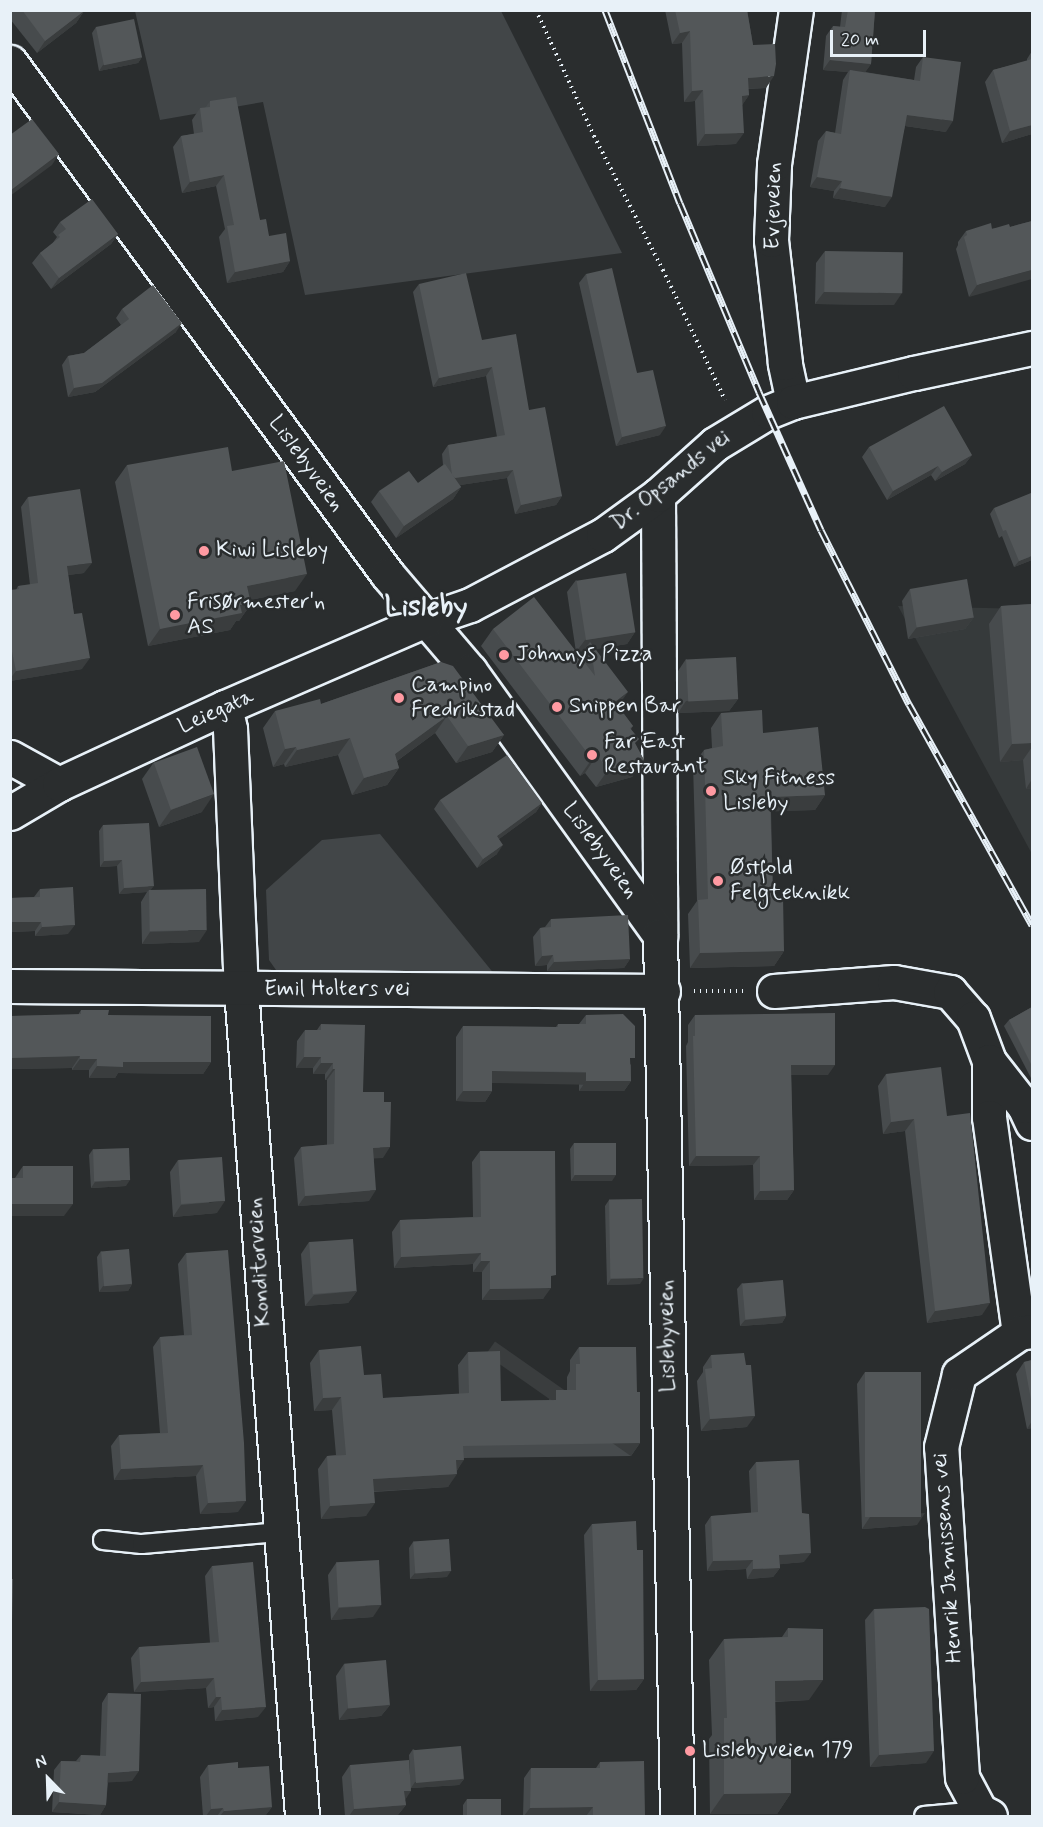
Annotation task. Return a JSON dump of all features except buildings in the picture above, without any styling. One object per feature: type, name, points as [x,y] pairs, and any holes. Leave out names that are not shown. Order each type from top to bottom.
[{"type":"street","name":"Evjeveien","points":[[793,402],[785,363],[771,240],[774,164],[796,10]]},
{"type":"street","name":"Lislebyveien","points":[[10,62],[388,575],[470,671],[660,935],[663,991],[677,1816]]},
{"type":"street","name":"Dr. Opsands vei","points":[[426,620],[470,604],[603,535],[658,495],[715,444],[737,428],[793,402],[1032,348]]},
{"type":"street","points":[[658,495],[660,935]]},
{"type":"street","name":"Leiegata","points":[[10,813],[58,784],[225,707],[426,620]]},
{"type":"street","name":"Konditorveien","points":[[225,707],[230,729],[240,989],[302,1816]]},
{"type":"street","points":[[10,758],[58,784]]},
{"type":"street","name":"Henrik Jamissens vei","points":[[774,991],[894,982],[950,993],[973,1018],[989,1061],[1024,1106],[1032,1123]]},
{"type":"street","name":"Emil Holters vei","points":[[10,986],[663,991]]},
{"type":"street","name":"Henrik Jamissens vei","points":[[985,1814],[962,1777],[941,1447],[959,1374],[1026,1332],[989,1117],[989,1061]]},
{"type":"lane","points":[[103,1540],[142,1544],[280,1532]]},
{"type":"lane","name":"Henrik Jamissens vei","points":[[924,1816],[985,1814]]},
{"type":"path","points":[[536,10],[594,136],[714,375],[737,428]]},
{"type":"path","points":[[663,991],[774,991]]},
{"type":"shaded area","points":[[135,11],[501,11],[622,253],[305,295],[263,102],[160,120]]},
{"type":"shaded area","points":[[898,606],[1032,609],[1032,854]]},
{"type":"shaded area","points":[[380,834],[500,981],[283,980],[269,960],[266,890],[322,840]]},
{"type":"railway","points":[[605,10],[680,203],[759,392],[821,530],[909,704],[1032,925]]},
{"type":"place","name":"Kiwi Lisleby","points":[[204,551]]},
{"type":"place","name":"Frisørmester'n AS","points":[[175,615]]},
{"type":"place","name":"Johnnys Pizza","points":[[504,655]]},
{"type":"place","name":"Campino Fredrikstad","points":[[399,698]]},
{"type":"place","name":"Snippen Bar","points":[[557,707]]},
{"type":"place","name":"Far East Restaurant","points":[[592,755]]},
{"type":"place","name":"Sky Fitness Lisleby","points":[[711,791]]},
{"type":"place","name":"Østfold Felgteknikk","points":[[718,881]]},
{"type":"place","name":"Lislebyveien 179","points":[[690,1751]]},
{"type":"district","name":"Lisleby","points":[[426,608]]}]
